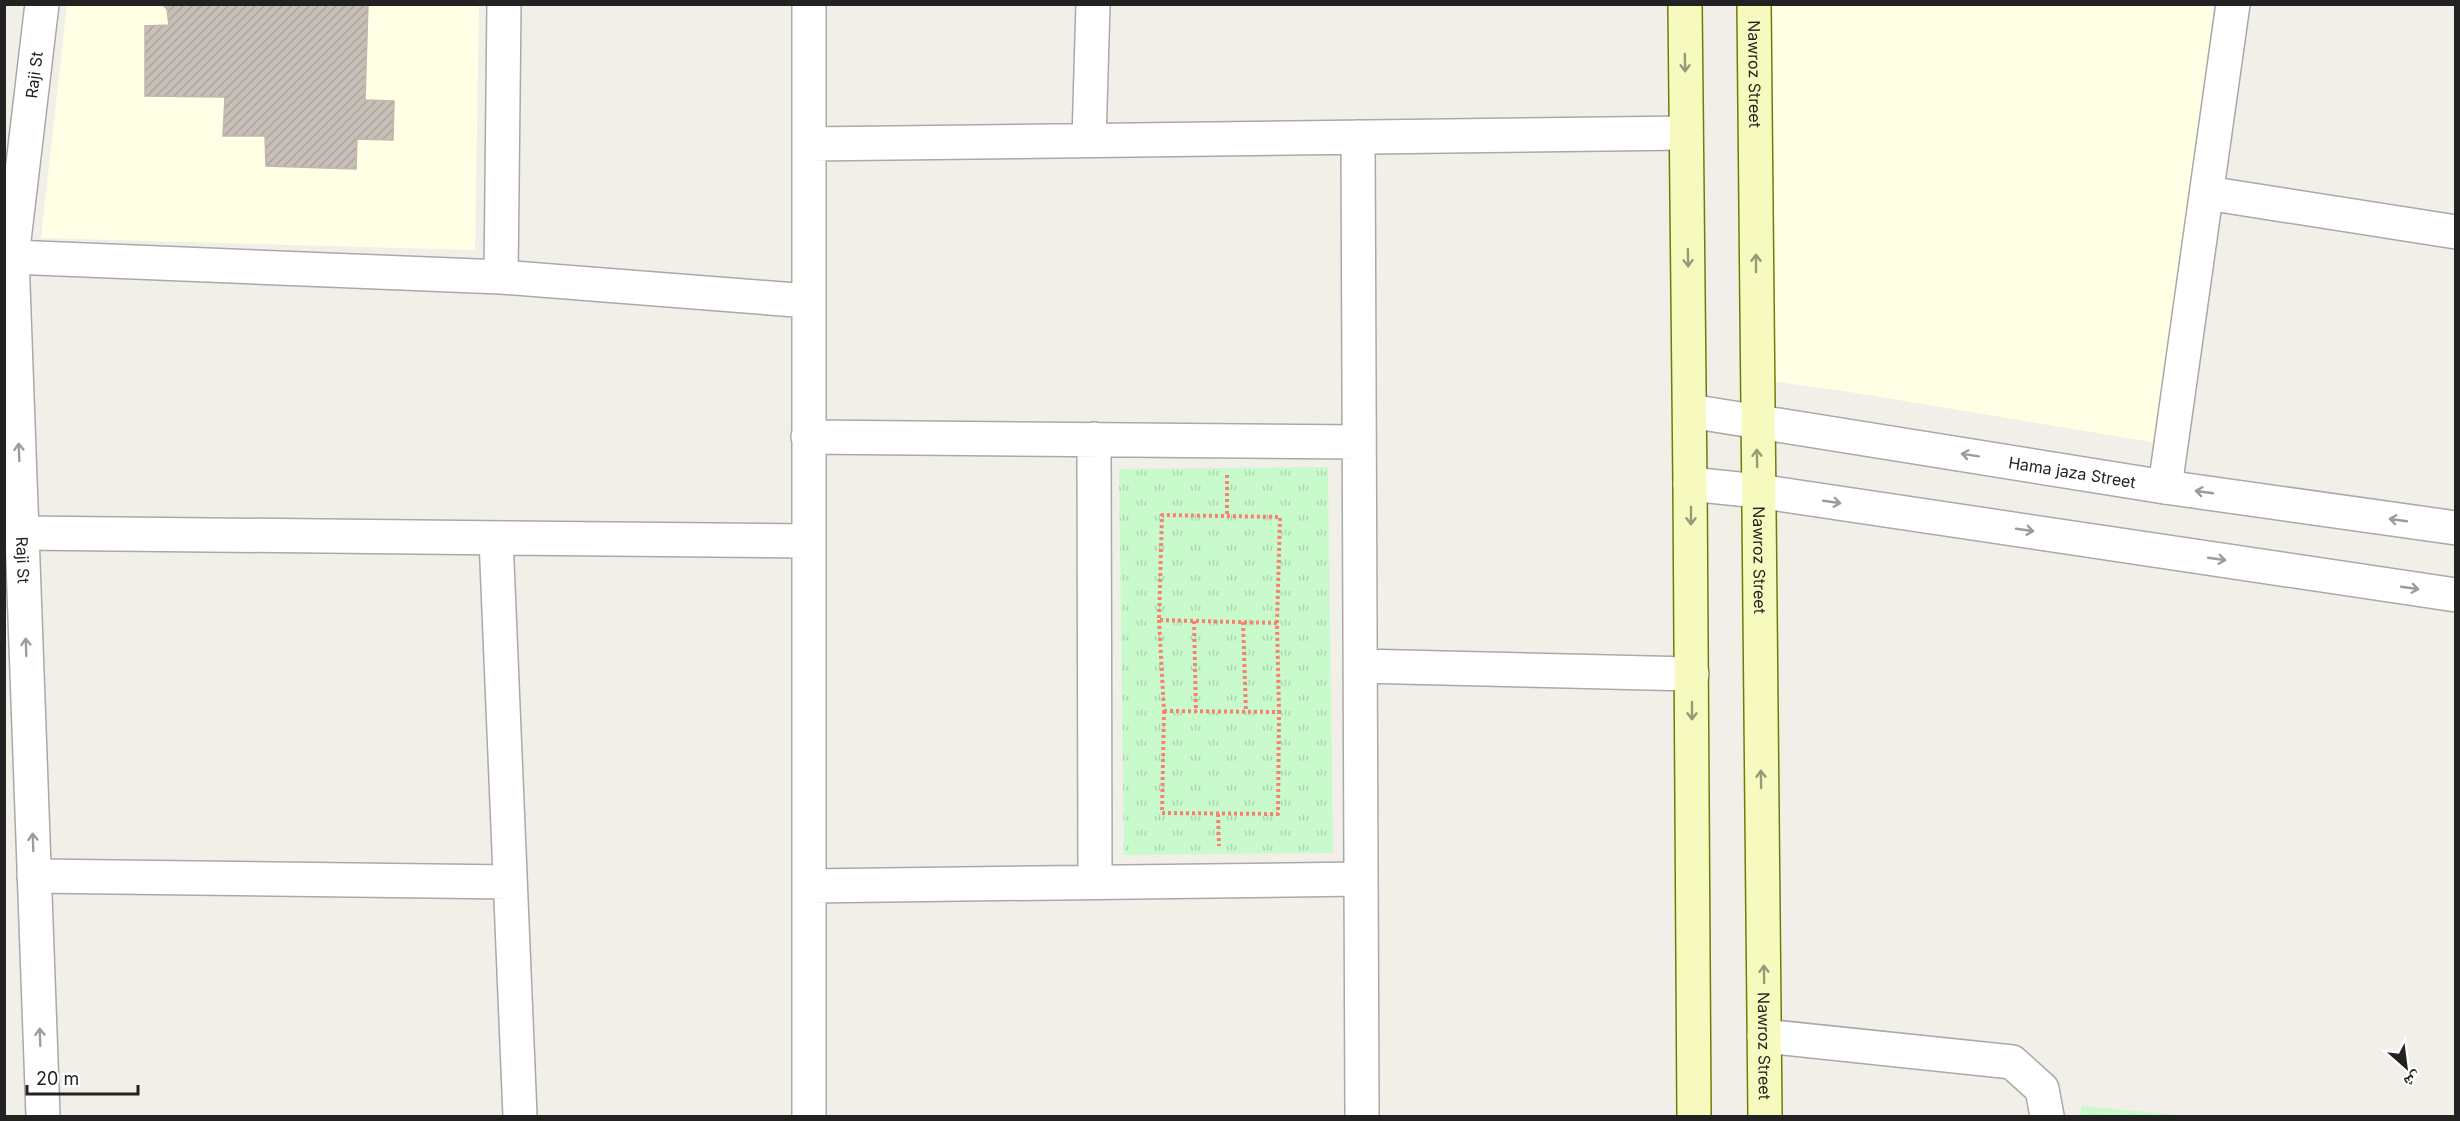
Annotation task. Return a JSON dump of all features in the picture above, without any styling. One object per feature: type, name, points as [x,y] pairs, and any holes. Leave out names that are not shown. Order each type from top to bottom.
[{"type":"main road","points":[[1685,4],[1694,1116]]},
{"type":"main road","name":"Nawroz Street","points":[[1754,4],[1765,1116]]},
{"type":"street","name":"Raji St","points":[[42,4],[12,258],[43,1116]]},
{"type":"street","points":[[501,277],[504,4]]},
{"type":"street","points":[[808,4],[809,1116]]},
{"type":"street","points":[[1089,141],[1093,4]]},
{"type":"street","points":[[2165,487],[2233,4]]},
{"type":"street","points":[[808,144],[1686,133]]},
{"type":"street","points":[[1358,137],[1362,1116]]},
{"type":"street","points":[[2207,193],[2456,232]]},
{"type":"street","points":[[12,258],[501,277],[808,302]]},
{"type":"street","name":"Hama jaza Street","points":[[1690,411],[2165,487],[2456,528]]},
{"type":"street","points":[[808,437],[1359,442]]},
{"type":"street","points":[[1094,439],[1095,882]]},
{"type":"street","points":[[1690,484],[1758,490],[2456,595]]},
{"type":"street","points":[[22,533],[808,541]]},
{"type":"street","points":[[496,538],[520,1116]]},
{"type":"street","points":[[1360,666],[1692,674]]},
{"type":"street","points":[[34,876],[510,882]]},
{"type":"street","points":[[809,886],[1361,879]]},
{"type":"street","points":[[1764,1036],[2013,1062],[2042,1089],[2048,1116]]},
{"type":"path","points":[[1162,515],[1280,517],[1277,623],[1278,814],[1162,813],[1164,711],[1159,620],[1162,515]]},
{"type":"path","points":[[1159,620],[1277,623]]},
{"type":"path","points":[[1194,621],[1196,712]]},
{"type":"path","points":[[1243,622],[1246,712]]},
{"type":"path","points":[[1164,711],[1279,712]]},
{"type":"shaded area","points":[[67,5],[479,5],[475,250],[41,238]]},
{"type":"shaded area","points":[[1769,5],[2214,5],[2157,443],[1770,381]]},
{"type":"green space","points":[[1328,467],[1333,853],[1124,855],[1119,469]]},
{"type":"green space","points":[[2081,1106],[2191,1116],[2081,1116]]},
{"type":"building","points":[[162,4],[368,4],[365,100],[394,101],[393,140],[357,139],[356,169],[266,166],[265,136],[223,136],[225,97],[145,96],[145,26],[169,25],[167,9]]}]
